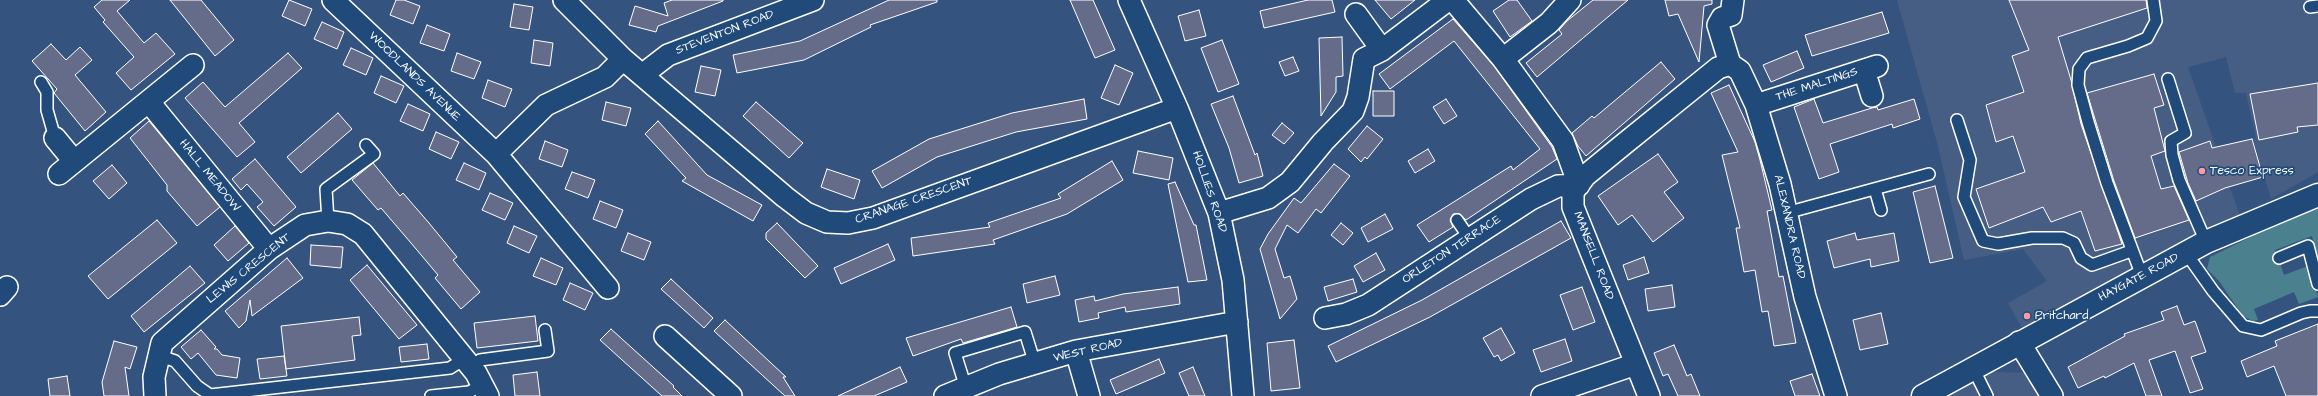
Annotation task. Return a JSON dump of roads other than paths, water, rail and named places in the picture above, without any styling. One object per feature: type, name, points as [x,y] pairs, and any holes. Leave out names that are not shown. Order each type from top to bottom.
[{"type":"street","name":"WOODLANDS AVENUE","points":[[333,0],[496,154],[608,288]]},
{"type":"street","name":"CRANAGE CRESCENT","points":[[564,0],[623,60],[790,201],[806,213],[827,222],[848,223],[873,218],[1177,108]]},
{"type":"street","name":"STEVENTON ROAD","points":[[642,75],[668,55],[813,0]]},
{"type":"street","name":"HOLLIES ROAD","points":[[1129,0],[1177,108],[1219,213],[1234,280],[1243,396]]},
{"type":"street","points":[[1219,213],[1268,198],[1290,182],[1323,142],[1353,111],[1358,97],[1364,60],[1382,50],[1448,0]]},
{"type":"street","name":"MANSELL ROAD","points":[[1453,0],[1503,60],[1563,141],[1576,188],[1573,207],[1649,396]]},
{"type":"street","points":[[1503,60],[1549,23],[1570,0]]},
{"type":"street","points":[[1356,7],[1382,50]]},
{"type":"street","points":[[1576,188],[1585,176],[1718,68],[1730,64],[1718,25],[1722,18],[1732,8]]},
{"type":"street","points":[[496,154],[546,105],[606,77],[623,60]]},
{"type":"street","name":"ALEXANDRA ROAD","points":[[1730,64],[1740,71],[1756,105],[1786,212],[1805,297],[1836,396]]},
{"type":"street","points":[[55,138],[66,168],[193,65]]},
{"type":"street","name":"THE MALTINGS","points":[[1756,105],[1871,68],[1872,96]]},
{"type":"street","name":"HALL MEADOW","points":[[149,102],[269,249]]},
{"type":"street","name":"ORLETON TERRACE","points":[[1325,318],[1346,314],[1368,305],[1531,200],[1558,186],[1576,188]]},
{"type":"street","name":"HAYGATE ROAD","points":[[1922,396],[2019,342],[2206,242],[2317,196]]},
{"type":"street","name":"LEWIS CRESCENT","points":[[155,396],[154,377],[157,355],[162,344],[269,249],[305,225],[328,221],[347,224],[363,234],[467,363],[485,391]]},
{"type":"street","name":"WEST ROAD","points":[[945,396],[999,374],[1076,351],[1237,322]]},
{"type":"street","points":[[665,336],[731,396]]},
{"type":"street","points":[[2019,342],[2052,396]]},
{"type":"street","points":[[1076,351],[1089,396]]},
{"type":"street","points":[[1542,396],[1636,364]]},
{"type":"lane","points":[[2142,276],[2131,251],[2088,122],[2078,85],[2079,69],[2087,58],[2128,46],[2148,38],[2156,21],[2153,0]]},
{"type":"lane","points":[[2168,79],[2185,133],[2171,141],[2172,155],[2178,180],[2206,242]]},
{"type":"lane","points":[[41,82],[47,92],[48,110],[55,138]]},
{"type":"lane","points":[[1957,120],[1970,160],[1964,197],[1982,241],[1998,244],[2032,238],[2063,238],[2074,243],[2082,258],[2092,265],[2131,251]]},
{"type":"lane","points":[[328,221],[326,189],[374,154],[366,145]]},
{"type":"lane","points":[[1786,212],[1929,174]]},
{"type":"lane","points":[[1875,189],[1881,210]]},
{"type":"lane","points":[[1457,220],[1470,239]]},
{"type":"lane","points":[[2279,258],[2308,246],[2318,284]]},
{"type":"lane","points":[[2186,254],[2213,291],[2243,326],[2261,330],[2301,313],[2318,310]]},
{"type":"lane","points":[[157,355],[175,362],[197,386],[210,395],[450,368],[480,360],[548,351],[545,330]]},
{"type":"lane","points":[[966,388],[955,353],[1025,332],[1035,364]]},
{"type":"lane","points":[[1973,368],[1986,396]]},
{"type":"lane","points":[[431,396],[485,391]]},
{"type":"place","name":"Tesco Express","points":[[2202,171]]},
{"type":"place","name":"Pritchard","points":[[2027,316]]}]
